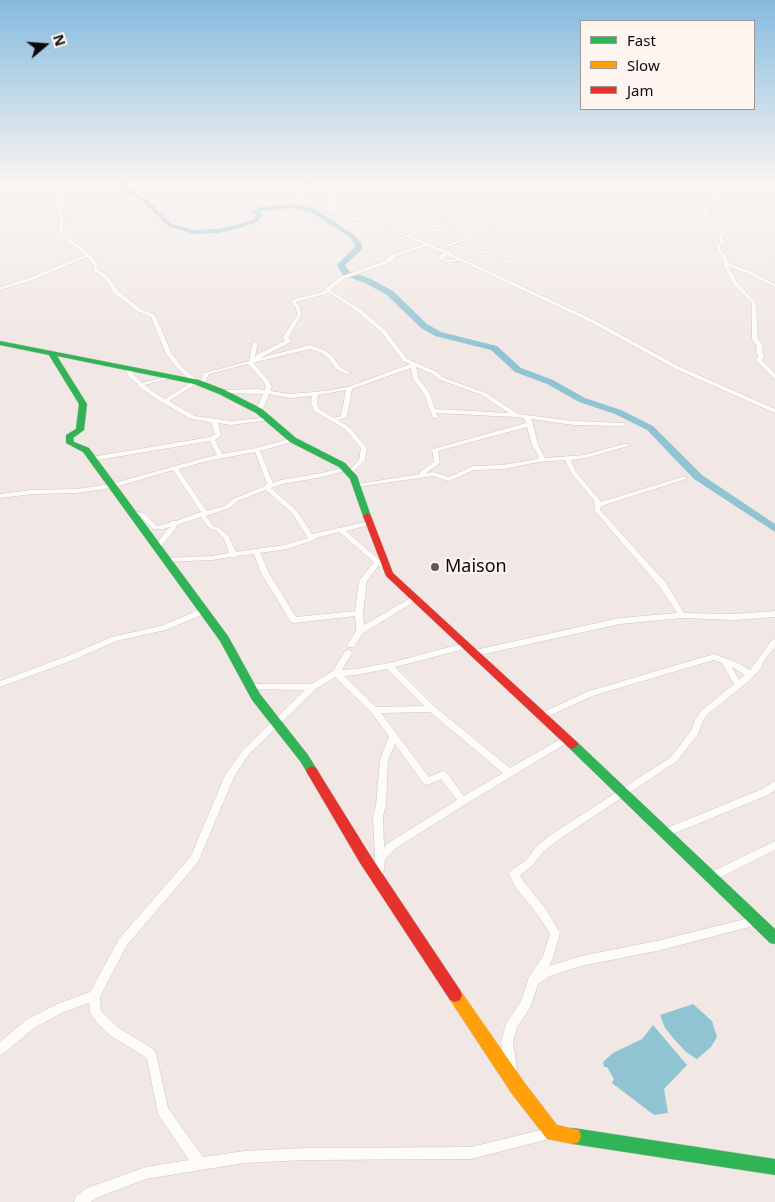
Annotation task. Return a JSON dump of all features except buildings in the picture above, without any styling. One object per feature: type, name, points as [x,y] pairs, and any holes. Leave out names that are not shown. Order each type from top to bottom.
[{"type":"street","points":[[67,238],[88,255],[96,265],[94,269],[104,276],[116,292],[139,310],[153,316],[169,354],[179,367],[199,383]]},
{"type":"street","points":[[412,238],[592,321],[678,368],[775,411]]},
{"type":"street","points":[[434,247],[470,238]]},
{"type":"street","points":[[721,238],[722,243],[718,246],[726,267],[736,283],[754,303],[755,339],[760,346],[761,356],[759,360],[775,377]]},
{"type":"street","points":[[252,361],[288,342],[286,337],[299,315],[298,308],[293,301],[324,293],[342,278],[389,262],[393,256],[427,244]]},
{"type":"street","points":[[446,245],[509,257]]},
{"type":"street","points":[[458,246],[449,254],[440,258],[446,261],[462,260]]},
{"type":"street","points":[[0,289],[31,279],[88,255]]},
{"type":"street","points":[[726,264],[748,272],[775,286]]},
{"type":"street","points":[[327,290],[384,332],[405,360],[435,373],[440,378],[484,394],[516,415]]},
{"type":"street","points":[[0,343],[199,383],[222,392],[259,411],[293,440],[333,459],[348,471],[358,486],[387,570]]},
{"type":"street","points":[[255,343],[250,364],[266,381],[269,387],[259,411]]},
{"type":"street","points":[[164,402],[199,383],[207,374],[310,347],[324,352],[338,368],[348,373]]},
{"type":"street","points":[[52,354],[83,404],[80,430],[70,436],[70,442],[86,450],[224,639],[256,698],[304,758],[378,878],[516,1085],[553,1133]]},
{"type":"street","points":[[222,392],[268,392],[290,396],[315,394],[349,388],[413,365]]},
{"type":"street","points":[[413,365],[416,379],[427,394],[434,414],[516,415],[574,423],[622,424]]},
{"type":"street","points":[[128,369],[130,375],[140,385],[192,418],[231,422],[269,418]]},
{"type":"street","points":[[140,385],[168,377]]},
{"type":"street","points":[[332,420],[344,417],[349,388]]},
{"type":"street","points":[[132,513],[142,514],[155,528],[163,527],[227,507],[235,500],[294,479],[348,471],[362,460],[364,448],[356,436],[347,428],[316,410],[315,394]]},
{"type":"street","points":[[527,416],[535,445],[542,457],[539,460]]},
{"type":"street","points":[[92,459],[212,439],[218,434],[214,421]]},
{"type":"street","points":[[416,476],[436,464],[435,450],[530,424]]},
{"type":"street","points":[[212,439],[220,456]]},
{"type":"street","points":[[0,496],[32,492],[76,491],[112,486],[220,456],[257,450],[293,440]]},
{"type":"street","points":[[358,486],[433,474],[449,479],[473,468],[584,457],[626,445]]},
{"type":"street","points":[[257,450],[270,483],[267,488]]},
{"type":"street","points":[[568,459],[573,472],[598,505],[597,510],[663,585],[682,615]]},
{"type":"street","points":[[176,468],[211,527],[219,530],[227,538],[234,556]]},
{"type":"street","points":[[598,505],[684,478]]},
{"type":"street","points":[[267,488],[295,512],[312,539]]},
{"type":"street","points":[[157,547],[174,527],[174,522]]},
{"type":"street","points":[[166,560],[234,556],[285,547],[312,539],[314,536],[370,523]]},
{"type":"street","points":[[341,530],[387,570],[465,646],[475,653],[567,739],[775,938]]},
{"type":"street","points":[[256,551],[265,573],[294,620],[359,613]]},
{"type":"street","points":[[360,631],[359,613],[363,580],[378,562]]},
{"type":"street","points":[[336,673],[360,631],[415,599]]},
{"type":"street","points":[[0,684],[73,658],[114,639],[163,628],[203,610]]},
{"type":"street","points":[[475,653],[620,621],[682,615],[735,617],[775,614]]},
{"type":"street","points":[[516,1085],[510,1066],[507,1042],[512,1024],[526,1004],[533,981],[548,958],[555,933],[514,874],[528,864],[540,849],[555,837],[674,759],[695,732],[699,720],[704,713],[751,674],[775,642]]},
{"type":"street","points":[[200,1164],[162,1110],[152,1057],[149,1053],[115,1032],[96,1013],[94,996],[123,942],[195,859],[230,775],[246,752],[313,686],[336,673],[356,672],[389,666],[465,646]]},
{"type":"street","points":[[542,716],[592,693],[714,657],[751,674]]},
{"type":"street","points":[[725,661],[738,684]]},
{"type":"street","points":[[389,666],[432,709],[510,773]]},
{"type":"street","points":[[336,673],[374,710],[427,781],[444,775],[463,801]]},
{"type":"street","points":[[250,686],[313,686]]},
{"type":"street","points":[[374,710],[432,709]]},
{"type":"street","points":[[378,878],[380,857],[378,816],[381,806],[384,760],[393,737]]},
{"type":"street","points":[[380,857],[393,845],[567,739]]},
{"type":"street","points":[[665,833],[765,792],[775,785]]},
{"type":"street","points":[[711,878],[775,845]]},
{"type":"street","points":[[533,981],[547,972],[581,962],[661,945],[757,921]]},
{"type":"street","points":[[0,1049],[30,1024],[61,1008],[94,996]]},
{"type":"street","points":[[80,1202],[146,1173],[244,1157],[306,1154],[471,1153],[553,1133],[775,1167]]},
{"type":"water","points":[[693,1004],[712,1021],[717,1037],[711,1047],[697,1059],[686,1052],[674,1039],[665,1028],[660,1015]]},
{"type":"water","points":[[653,1025],[687,1065],[664,1089],[668,1113],[654,1115],[612,1083],[614,1079],[607,1067],[604,1067],[603,1062],[613,1053],[642,1039]]},
{"type":"waterway","points":[[354,238],[359,247],[341,265],[346,273],[368,281],[390,293],[424,326],[438,334],[494,348],[518,370],[550,382],[582,400],[618,412],[650,428],[698,477],[775,529]]},
{"type":"traffic: fast","points":[[0,343],[196,382],[222,392],[259,411],[293,440],[342,465],[354,478],[367,516]]},
{"type":"traffic: fast","points":[[52,354],[83,404],[80,430],[69,437],[70,443],[86,450],[224,639],[256,697],[312,771]]},
{"type":"traffic: fast","points":[[572,744],[775,938]]},
{"type":"traffic: fast","points":[[573,1136],[775,1167]]},
{"type":"traffic: slow","points":[[455,995],[518,1088],[553,1133],[573,1136]]},
{"type":"traffic: jam","points":[[367,516],[389,574],[572,744]]},
{"type":"traffic: jam","points":[[312,771],[365,859],[455,995]]},
{"type":"place","name":"Maison","points":[[435,567]]}]
